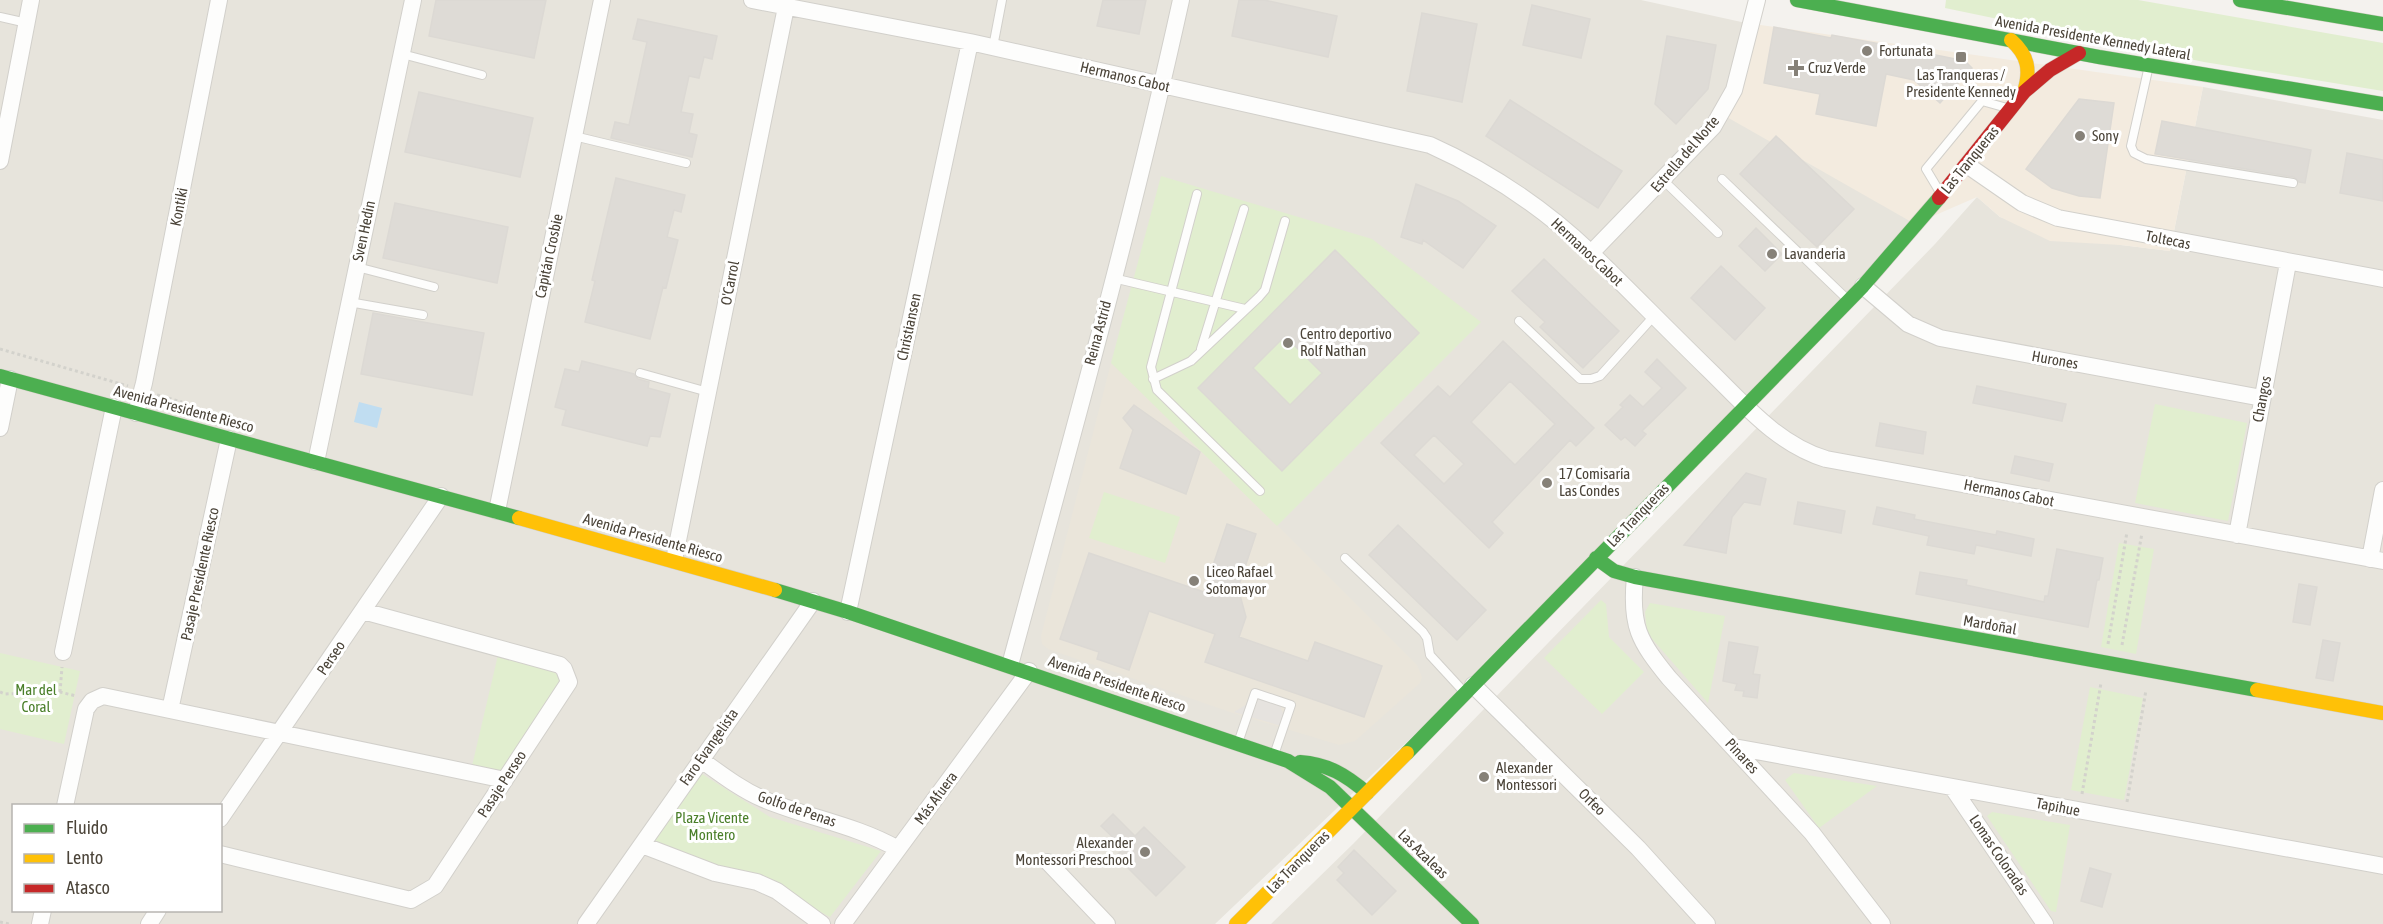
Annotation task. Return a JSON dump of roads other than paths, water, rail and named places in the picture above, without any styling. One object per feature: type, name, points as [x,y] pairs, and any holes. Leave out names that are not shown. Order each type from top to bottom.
[{"type":"main road","name":"Avenida Presidente Kennedy Lateral","points":[[1797,0],[2079,53],[2383,104]]},
{"type":"main road","points":[[2240,0],[2383,24]]},
{"type":"main road","name":"Las Tranqueras","points":[[2011,40],[2027,59],[2030,76],[2024,92]]},
{"type":"main road","name":"Las Tranqueras","points":[[1236,924],[1863,286],[1942,195],[2024,92],[2050,70],[2079,53]]},
{"type":"main road","name":"Avenida Presidente Riesco","points":[[5,377],[674,560],[848,612],[1274,755],[1330,787],[1352,808]]},
{"type":"main road","name":"Mardoñal","points":[[1596,558],[1614,571],[1635,577],[2383,713]]},
{"type":"main road","name":"Avenida Presidente Riesco","points":[[1288,761],[1318,763],[1343,773],[1367,793]]},
{"type":"main road","name":"Las Azaleas","points":[[1352,808],[1472,924]]},
{"type":"street","points":[[0,161],[31,0]]},
{"type":"street","name":"Kontiki","points":[[136,413],[144,383],[219,0]]},
{"type":"street","name":"Sven Hedin","points":[[316,462],[413,0]]},
{"type":"street","name":"Capitán Crosbie","points":[[497,512],[602,0]]},
{"type":"street","name":"Hermanos Cabot","points":[[752,0],[993,47],[1430,145],[1468,162],[1549,216],[1591,253],[1746,407],[1783,439],[1810,454],[1826,459],[2377,560]]},
{"type":"street","name":"Reina Astrid","points":[[1010,665],[1113,278],[1181,0]]},
{"type":"street","name":"Estrella del Norte","points":[[1591,253],[1713,127],[1734,90],[1757,0]]},
{"type":"street","name":"O'Carrol","points":[[674,560],[786,7]]},
{"type":"street","name":"Christiansen","points":[[848,612],[969,42]]},
{"type":"street","name":"Toltecas","points":[[1966,165],[2022,203],[2058,218],[2383,279]]},
{"type":"street","name":"Changos","points":[[2237,535],[2288,263]]},
{"type":"street","name":"Hurones","points":[[1863,286],[1908,324],[1940,338],[2262,398]]},
{"type":"street","points":[[0,428],[5,377]]},
{"type":"street","points":[[63,652],[114,407]]},
{"type":"street","name":"Pasaje Presidente Riesco","points":[[170,710],[230,439]]},
{"type":"street","points":[[2377,560],[2383,490]]},
{"type":"street","name":"Perseo","points":[[222,816],[441,496]]},
{"type":"street","name":"Pinares","points":[[1635,577],[1632,604],[1634,619],[1639,635],[1651,655],[1669,678],[1812,833],[1882,924]]},
{"type":"street","name":"Faro Evangelista","points":[[586,924],[700,759],[813,602]]},
{"type":"street","name":"Pasaje Perseo","points":[[222,854],[411,900],[435,886],[569,682],[560,664],[363,611]]},
{"type":"street","name":"Más Afuera","points":[[843,924],[1029,671]]},
{"type":"street","name":"Orfeo","points":[[1469,689],[1631,841],[1707,924]]},
{"type":"street","points":[[65,804],[86,709],[92,701],[103,696],[505,780]]},
{"type":"street","name":"Tapihue","points":[[1734,747],[2383,866]]},
{"type":"street","name":"Golfo de Penas","points":[[700,759],[735,785],[764,799],[860,831],[898,849]]},
{"type":"street","name":"Lomas Coloradas","points":[[1952,787],[2045,924]]},
{"type":"street","points":[[642,845],[716,873],[757,882],[777,891],[822,924]]},
{"type":"street","points":[[1048,862],[1107,924]]},
{"type":"lane","points":[[993,47],[1002,0]]},
{"type":"lane","points":[[0,17],[27,23]]},
{"type":"lane","points":[[402,54],[482,75]]},
{"type":"lane","points":[[2149,65],[2131,146],[2134,153],[2146,159],[2293,183]]},
{"type":"lane","points":[[1942,195],[1926,169],[1982,101],[2011,109]]},
{"type":"lane","points":[[574,136],[686,163]]},
{"type":"lane","points":[[1722,179],[1849,300]]},
{"type":"lane","points":[[1664,180],[1718,233]]},
{"type":"lane","points":[[1197,194],[1151,367],[1153,379],[1157,390],[1260,491]]},
{"type":"lane","points":[[1200,352],[1244,209]]},
{"type":"lane","points":[[1153,379],[1181,367],[1200,352],[1265,290],[1285,221]]},
{"type":"lane","points":[[357,267],[434,287]]},
{"type":"lane","points":[[1113,278],[1245,309]]},
{"type":"lane","points":[[350,302],[423,315]]},
{"type":"lane","points":[[1519,321],[1580,379],[1591,379],[1600,376],[1654,316]]},
{"type":"lane","points":[[640,374],[708,392]]},
{"type":"lane","points":[[1345,558],[1423,632],[1427,638],[1430,655],[1436,664],[1469,689]]},
{"type":"lane","points":[[1238,743],[1255,693],[1291,705],[1274,755]]},
{"type":"water","points":[[359,402],[382,408],[377,428],[354,422]]},
{"type":"place","name":"Fortunata","points":[[1867,51]]},
{"type":"place","name":"Las Tranqueras / Presidente Kennedy","points":[[1961,57]]},
{"type":"place","name":"Cruz Verde","points":[[1796,68]]},
{"type":"place","name":"Sony","points":[[2080,136]]},
{"type":"place","name":"Lavanderia","points":[[1772,254]]},
{"type":"place","name":"Centro deportivo Rolf Nathan","points":[[1288,343]]},
{"type":"place","name":"17 Comisaría Las Condes","points":[[1547,483]]},
{"type":"place","name":"Liceo Rafael Sotomayor","points":[[1194,581]]},
{"type":"place","name":"Alexander Montessori","points":[[1484,777]]},
{"type":"place","name":"Alexander Montessori Preschool","points":[[1145,852]]},
{"type":"park label","name":"Mar del Coral","points":[[36,698]]},
{"type":"park label","name":"Plaza Vicente Montero","points":[[712,826]]}]
